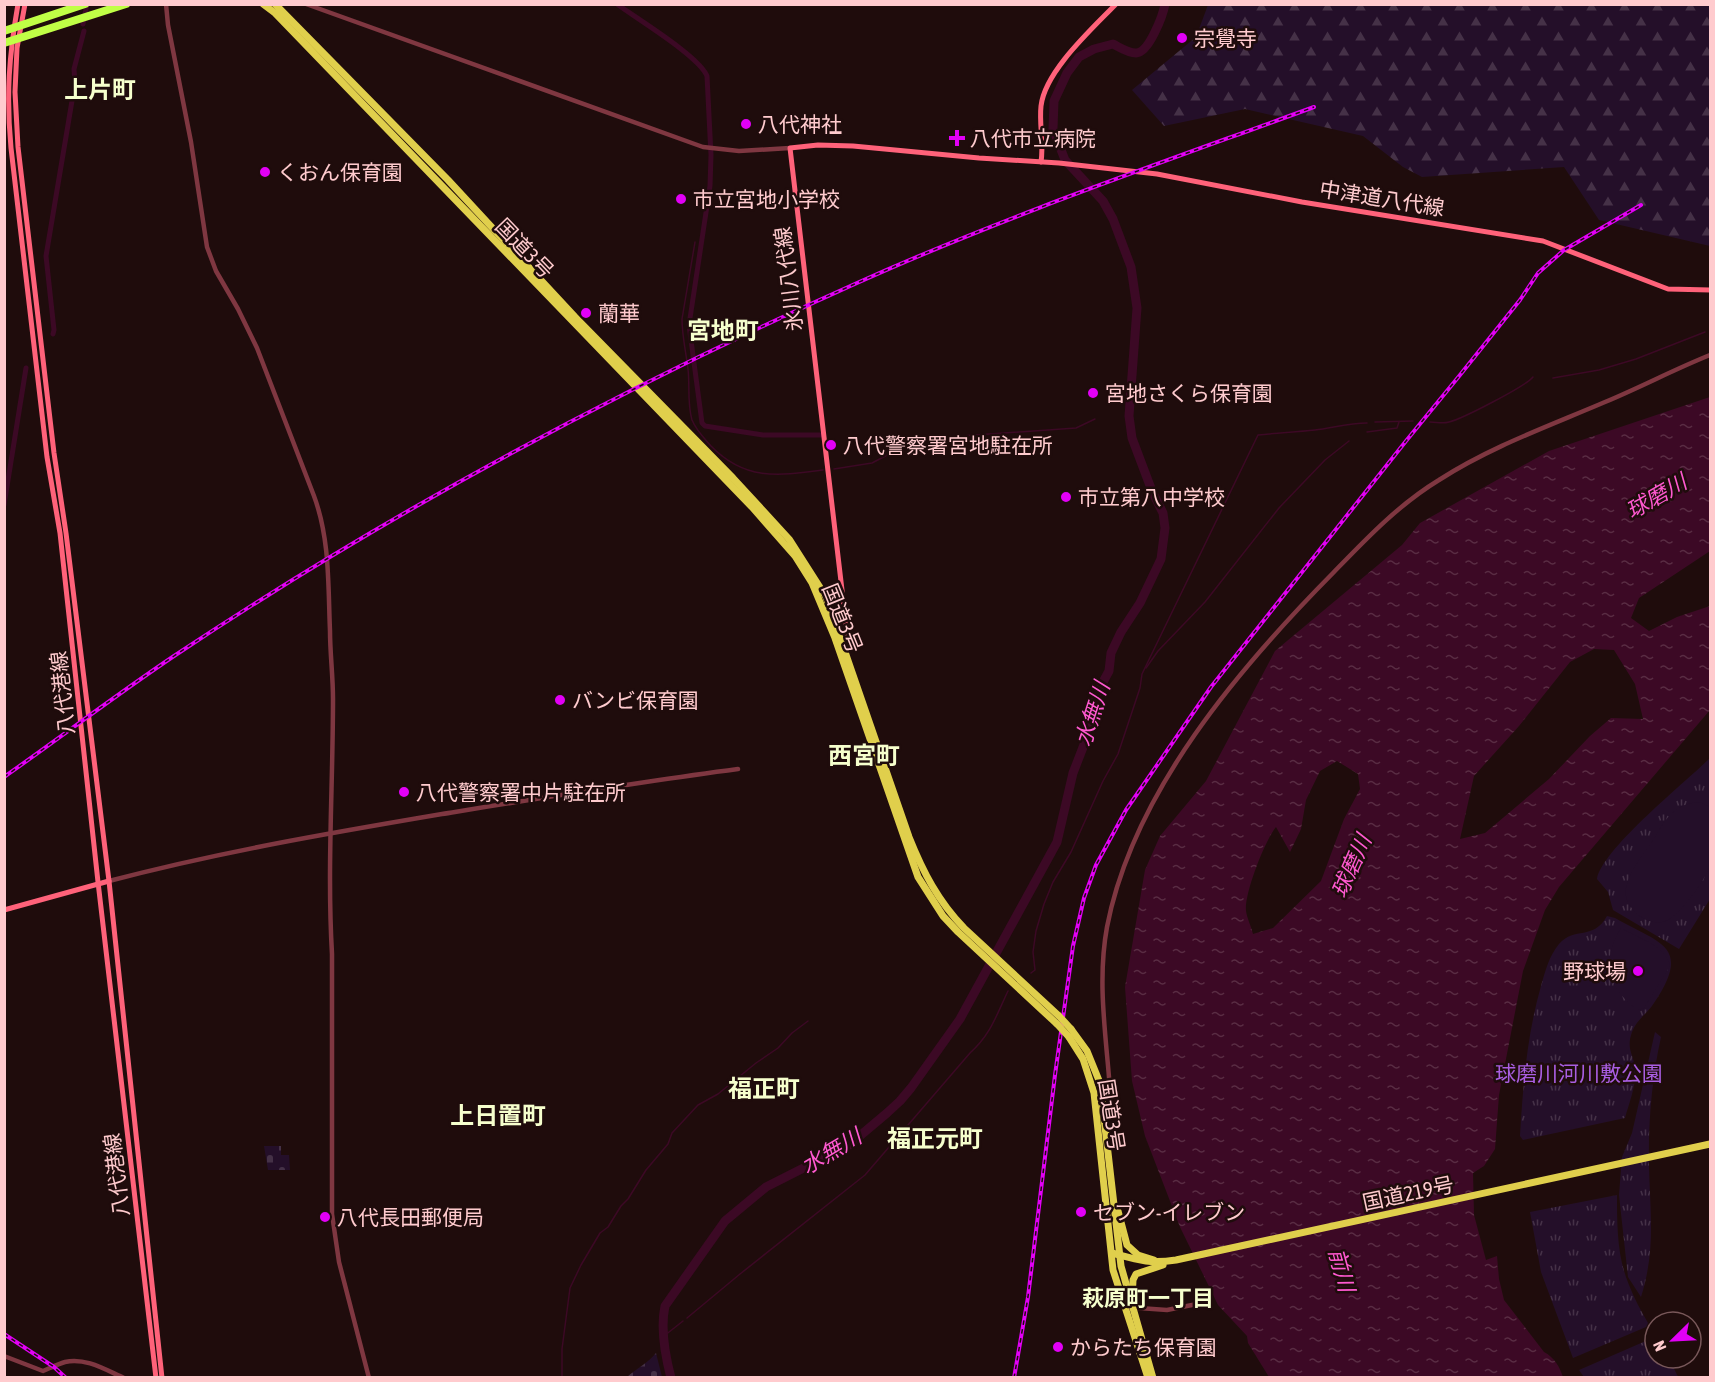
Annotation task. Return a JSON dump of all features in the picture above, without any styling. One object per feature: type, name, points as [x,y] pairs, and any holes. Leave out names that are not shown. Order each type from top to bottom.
[{"type":"highway","points":[[4,31],[85,4]]},
{"type":"highway","points":[[4,43],[126,4]]},
{"type":"highway","name":"国道3号","points":[[263,4],[436,178],[665,420],[782,539],[812,583],[841,635]]},
{"type":"highway","name":"国道3号","points":[[275,4],[448,180],[575,317],[733,478],[789,539],[826,597],[841,635],[844,654],[918,877],[943,916],[1058,1020],[1087,1051],[1100,1083],[1113,1194],[1116,1254],[1113,1270],[1153,1377]]},
{"type":"highway","name":"国道3号","points":[[1070,1033],[1083,1059],[1094,1093],[1116,1254]]},
{"type":"highway","name":"国道219号","points":[[1116,1254],[1144,1262],[1159,1263],[1710,1144]]},
{"type":"highway","points":[[1113,1194],[1127,1245],[1138,1255],[1159,1263]]},
{"type":"highway","points":[[1128,1307],[1137,1274],[1160,1267],[1173,1260]]},
{"type":"highway","name":"国道3号","points":[[1128,1307],[1148,1377]]},
{"type":"main road","name":"八代港線","points":[[18,4],[9,57],[8,108],[11,148],[47,457],[60,533],[98,882],[158,1363],[162,1377]]},
{"type":"main road","name":"八代港線","points":[[25,4],[17,48],[15,92],[18,147],[52,441],[66,533],[109,881],[158,1363],[156,1377]]},
{"type":"main road","points":[[790,148],[853,147],[979,159],[1041,162],[1042,104],[1047,87],[1076,45],[1116,4]]},
{"type":"main road","name":"氷川八代線","points":[[790,148],[841,635]]},
{"type":"main road","name":"中津道八代線","points":[[1041,162],[1209,183],[1293,200],[1543,241],[1668,289],[1710,290]]},
{"type":"main road","points":[[4,910],[98,882],[109,881]]},
{"type":"street","points":[[166,4],[207,247],[216,271],[257,348],[321,514],[327,568],[333,696],[332,1214],[339,1262],[369,1377]]},
{"type":"street","points":[[306,4],[703,147],[739,151],[790,148]]},
{"type":"street","points":[[1111,1105],[1102,983],[1104,953],[1113,906],[1129,854],[1154,802],[1169,775],[1219,702],[1319,587],[1380,525],[1418,494],[1465,464],[1710,355]]},
{"type":"street","points":[[109,881],[203,857],[331,832],[635,783],[738,769]]},
{"type":"street","points":[[1128,1307],[1167,1310],[1197,1304]]},
{"type":"street","points":[[4,1356],[43,1371],[65,1362],[77,1361],[124,1377]]},
{"type":"green space","points":[[1208,5],[1710,5],[1710,246],[1599,220],[1564,167],[1422,177],[1403,167],[1363,136],[1245,109],[1164,126],[1132,90],[1196,37]]},
{"type":"green space","points":[[1710,758],[1710,899],[1679,949],[1613,910],[1608,892],[1597,879],[1602,866],[1613,851],[1646,816]]},
{"type":"green space","points":[[1700,802],[1710,807],[1712,854],[1710,866],[1698,887],[1674,916],[1661,922],[1645,919],[1638,915],[1628,902],[1626,888],[1630,875],[1671,814],[1683,806]]},
{"type":"green space","name":"球磨川河川敷公園","points":[[1607,916],[1658,941],[1666,949],[1670,958],[1670,969],[1665,984],[1630,1038],[1635,1080],[1625,1118],[1523,1140],[1520,1136],[1529,1042],[1536,1004],[1548,964],[1559,944],[1565,939],[1596,928]]},
{"type":"green space","name":"野球場","points":[[1621,928],[1657,948],[1668,959],[1670,966],[1644,1008],[1638,1010],[1619,993],[1610,973],[1611,952]]},
{"type":"green space","points":[[1655,1032],[1661,1037],[1650,1117],[1650,1247],[1646,1280],[1641,1297],[1628,1277],[1619,1195],[1622,1157],[1632,1133]]},
{"type":"green space","points":[[264,1146],[281,1146],[281,1155],[289,1155],[290,1170],[268,1170]]},
{"type":"green space","points":[[1617,1195],[1622,1263],[1631,1290],[1643,1314],[1643,1328],[1573,1358],[1541,1272],[1530,1212]]},
{"type":"green space","points":[[1643,1342],[1643,1370],[1675,1370],[1678,1377],[1584,1377],[1579,1370]]},
{"type":"green space","points":[[656,1353],[662,1377],[627,1377],[650,1359]]},
{"type":"water","points":[[1710,397],[1710,551],[1639,598],[1631,618],[1649,631],[1677,617],[1710,606],[1710,710],[1559,887],[1545,910],[1523,971],[1499,1095],[1495,1149],[1484,1166],[1473,1173],[1474,1215],[1486,1260],[1497,1256],[1504,1300],[1544,1352],[1556,1363],[1563,1377],[1269,1377],[1248,1343],[1247,1336],[1218,1305],[1180,1227],[1145,1136],[1132,1081],[1125,987],[1145,870],[1160,836],[1206,781],[1275,651],[1402,545],[1420,523],[1549,451]],"holes":[[[1594,649],[1614,650],[1635,684],[1643,719],[1611,718],[1590,736],[1549,779],[1485,833],[1460,839],[1474,776],[1519,726],[1570,662]],[[1337,761],[1358,774],[1360,789],[1344,819],[1321,881],[1273,928],[1253,934],[1246,903],[1266,843],[1276,827],[1290,852],[1301,829],[1306,800],[1320,771]]]},
{"type":"waterway","points":[[83,24],[87,4]]},
{"type":"waterway","points":[[617,4],[680,48],[702,68],[707,76],[711,155],[710,186],[689,325],[702,423],[705,426],[763,435],[821,435]]},
{"type":"waterway","name":"水無川","points":[[671,1378],[664,1342],[665,1306],[725,1221],[766,1187],[849,1145],[887,1113],[911,1088],[960,1019],[1057,842],[1073,773],[1087,737],[1097,693],[1109,671],[1111,653],[1121,632],[1140,603],[1161,559],[1165,528],[1163,513],[1132,438],[1129,416],[1137,308],[1131,267],[1113,219],[1103,201],[1065,160],[1053,129],[1054,101],[1067,73],[1079,57],[1094,49],[1113,44],[1130,52],[1141,51],[1155,33],[1165,4]]},
{"type":"waterway","points":[[53,334],[46,256],[75,83],[74,69],[84,31]]},
{"type":"waterway","points":[[695,242],[682,319],[690,407],[694,424],[700,434],[724,457],[750,471],[791,474],[823,470]]},
{"type":"waterway","points":[[1553,378],[1599,370],[1636,359],[1705,332]]},
{"type":"waterway","points":[[4,505],[26,368]]},
{"type":"waterway","points":[[1430,422],[1447,423],[1456,420],[1507,394],[1533,377]]},
{"type":"waterway","points":[[946,437],[1076,428],[1095,419]]},
{"type":"waterway","points":[[1375,422],[1413,421]]},
{"type":"waterway","points":[[1367,432],[1397,428],[1399,422]]},
{"type":"waterway","points":[[1031,973],[1035,970],[1033,952],[1036,931],[1053,882],[1071,852],[1103,781],[1118,754],[1140,688],[1142,674],[1258,435],[1367,423]]},
{"type":"waterway","points":[[834,469],[872,463],[916,440],[932,438]]},
{"type":"waterway","points":[[1146,668],[1158,651],[1205,602],[1279,508],[1325,460],[1349,441]]},
{"type":"waterway","points":[[687,1318],[865,1175],[983,1039],[1008,991]]},
{"type":"waterway","points":[[562,1378],[562,1349],[570,1288],[600,1233],[608,1227],[646,1170],[668,1144],[672,1133],[698,1105],[718,1094],[778,1048],[808,1021]]},
{"type":"waterway","points":[[664,1336],[683,1321]]},
{"type":"railway","points":[[4,777],[152,671],[256,603],[423,503],[594,410],[768,324],[913,258],[1084,191],[1314,107]]},
{"type":"railway","points":[[1014,1378],[1028,1297],[1073,946],[1084,898],[1096,865],[1126,810],[1211,687],[1520,300],[1538,273],[1564,250],[1641,205]]},
{"type":"railway","points":[[4,1334],[54,1367],[66,1378]]},
{"type":"place","name":"宗覺寺","points":[[1182,38]]},
{"type":"place","name":"八代神社","points":[[746,124]]},
{"type":"place","name":"八代市立病院","points":[[957,138]]},
{"type":"place","name":"くおん保育園","points":[[265,172]]},
{"type":"place","name":"市立宮地小学校","points":[[681,199]]},
{"type":"place","name":"蘭華","points":[[586,313]]},
{"type":"place","name":"宮地さくら保育園","points":[[1093,393]]},
{"type":"place","name":"八代警察署宮地駐在所","points":[[831,445]]},
{"type":"place","name":"市立第八中学校","points":[[1066,497]]},
{"type":"place","name":"バンビ保育園","points":[[560,700]]},
{"type":"place","name":"八代警察署中片駐在所","points":[[404,792]]},
{"type":"place","name":"野球場","points":[[1638,971]]},
{"type":"place","name":"セブン-イレブン","points":[[1081,1212]]},
{"type":"place","name":"八代長田郵便局","points":[[325,1217]]},
{"type":"place","name":"からたち保育園","points":[[1058,1347]]},
{"type":"district","name":"上片町","points":[[100,89]]},
{"type":"district","name":"宮地町","points":[[723,330]]},
{"type":"district","name":"西宮町","points":[[864,755]]},
{"type":"district","name":"福正町","points":[[764,1088]]},
{"type":"district","name":"上日置町","points":[[498,1115]]},
{"type":"district","name":"福正元町","points":[[935,1138]]},
{"type":"district","name":"萩原町一丁目","points":[[1148,1298]]},
{"type":"water label","name":"球磨川","points":[[1656,496]]},
{"type":"water label","name":"球磨川","points":[[1351,866]]},
{"type":"water label","name":"前川","points":[[1342,1270]]}]
